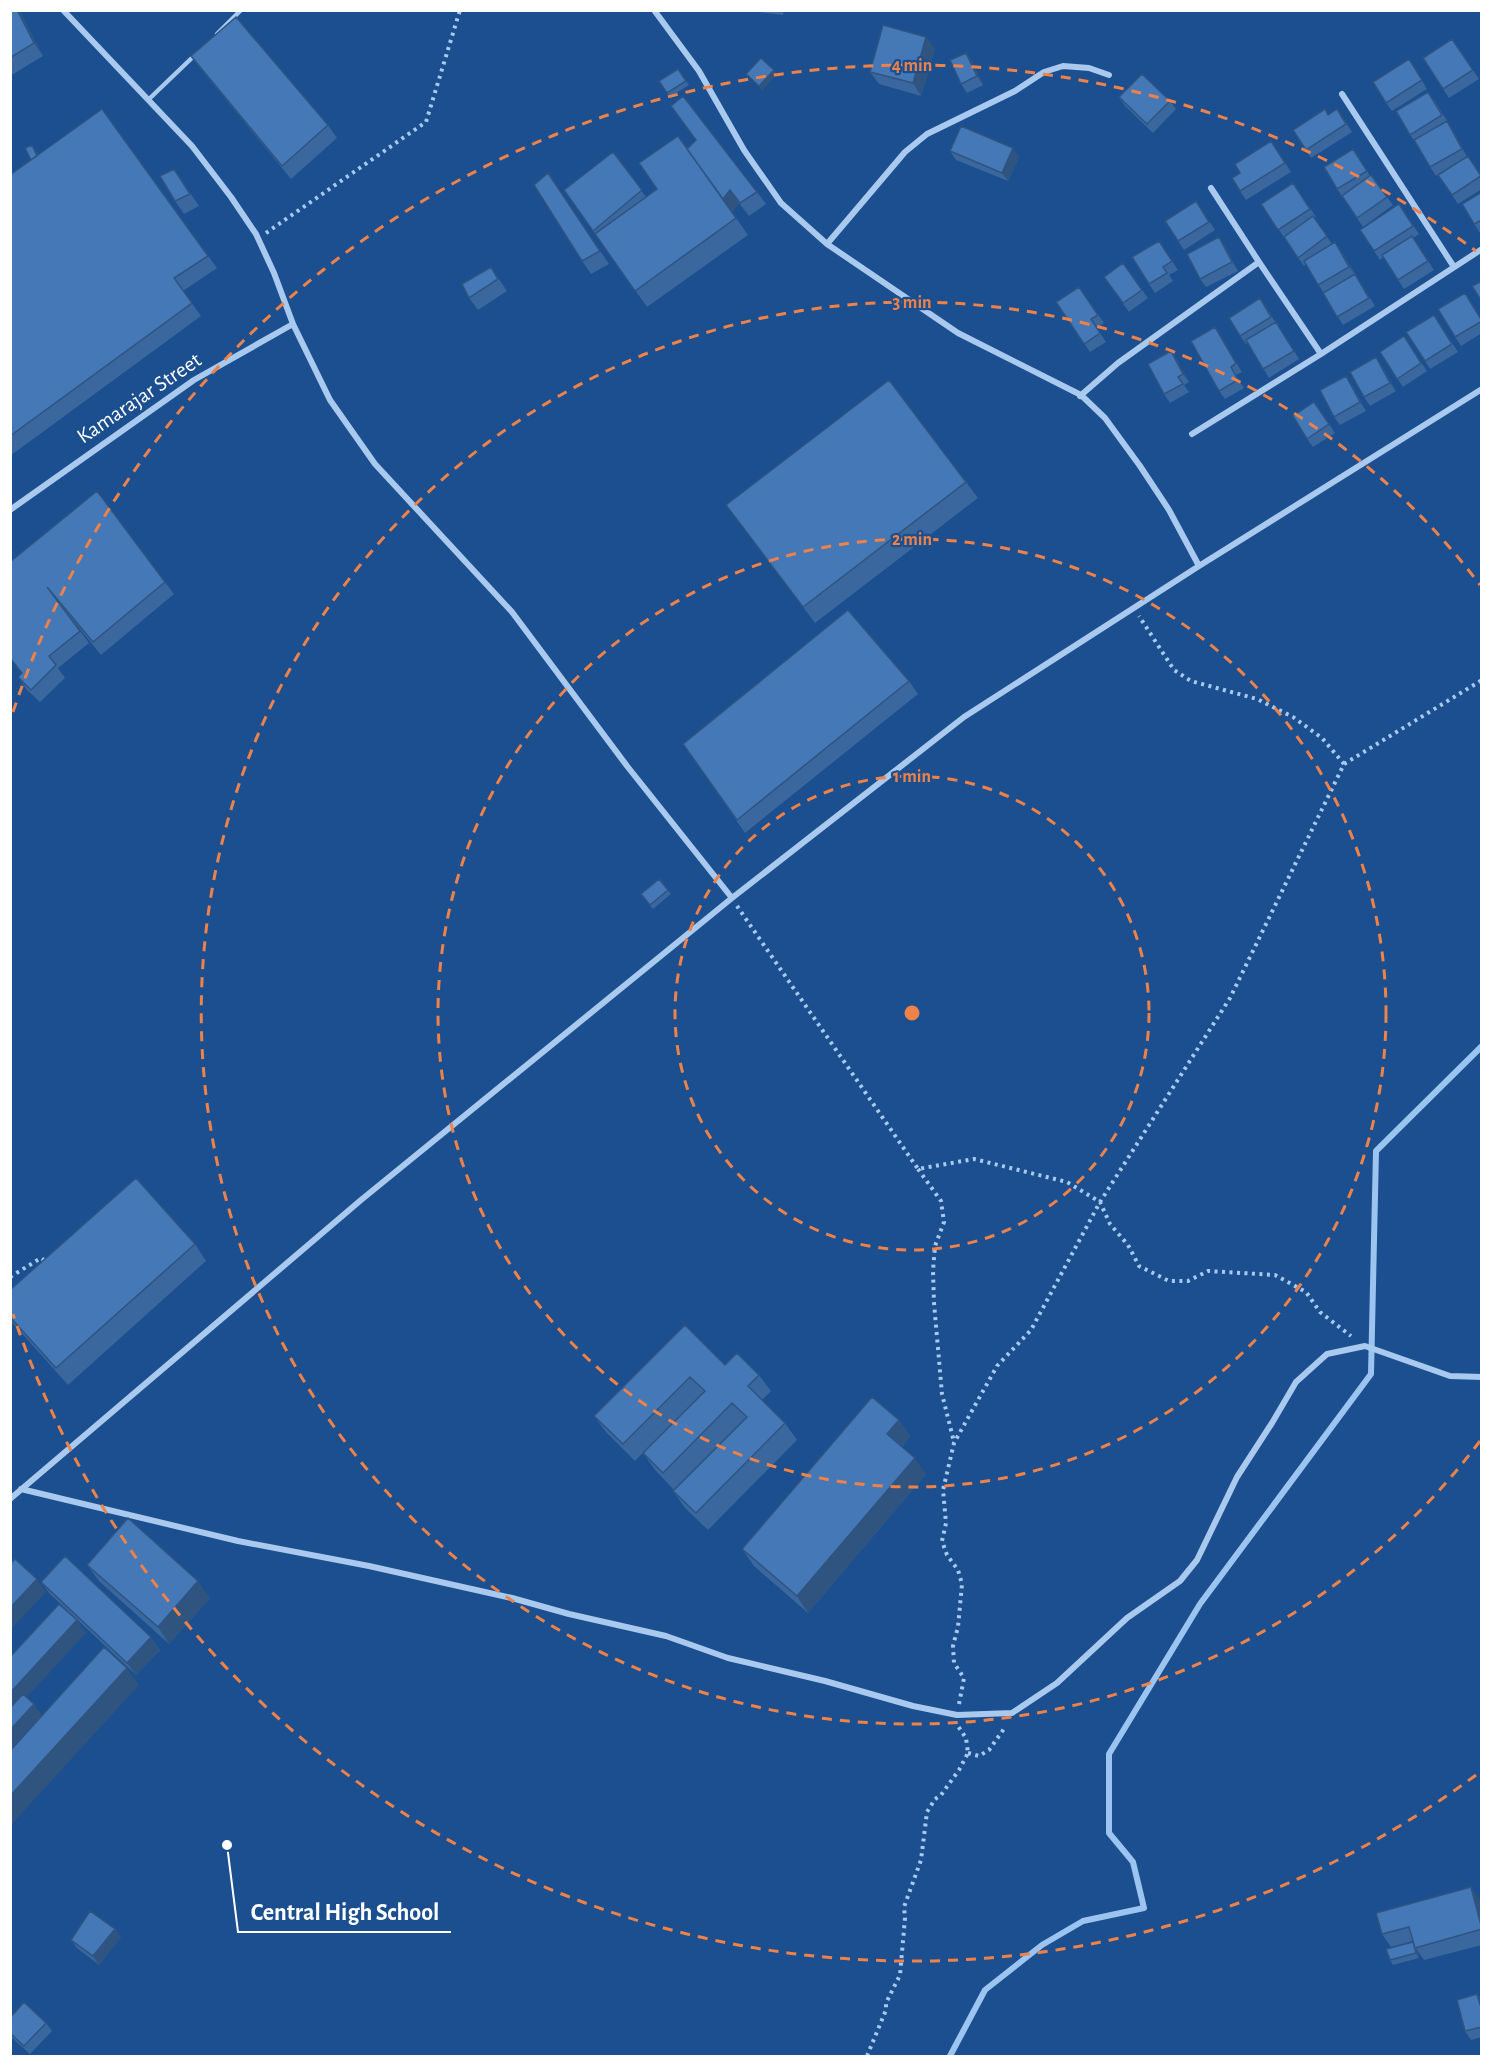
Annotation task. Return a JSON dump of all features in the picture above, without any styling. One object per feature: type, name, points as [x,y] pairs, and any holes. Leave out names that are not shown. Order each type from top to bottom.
[{"type":"street","points":[[63,10],[192,146],[231,197],[258,238],[293,324],[330,400],[375,464],[512,612],[627,766],[732,898]]},
{"type":"street","points":[[654,10],[699,71],[744,150],[782,203],[827,244],[958,333],[1063,385],[1080,396],[1105,418],[1140,466],[1169,510],[1199,566]]},
{"type":"street","points":[[827,244],[905,152],[927,134],[1015,91],[1044,72],[1063,66],[1089,68],[1109,75]]},
{"type":"street","points":[[1342,94],[1454,267]]},
{"type":"street","points":[[1210,188],[1321,354]]},
{"type":"street","points":[[1192,434],[1321,354],[1482,249]]},
{"type":"street","points":[[1080,396],[1118,363],[1259,262]]},
{"type":"street","name":"Kamarajar Street","points":[[10,510],[194,380],[293,324]]},
{"type":"street","points":[[10,1499],[362,1200],[732,898],[964,717],[1199,566],[1482,389]]},
{"type":"street","points":[[21,1489],[238,1541],[369,1566],[512,1598],[666,1636],[728,1658],[957,1715],[1012,1713],[1058,1683],[1127,1618],[1180,1581],[1197,1560],[1237,1477],[1296,1382],[1327,1354],[1365,1346],[1450,1376],[1482,1377]]},
{"type":"lane","points":[[215,35],[241,10]]},
{"type":"lane","points":[[148,100],[198,51]]},
{"type":"path","points":[[258,238],[426,122],[460,10]]},
{"type":"path","points":[[1134,608],[1174,670],[1191,681],[1257,699],[1293,717],[1322,738],[1344,764]]},
{"type":"path","points":[[867,2056],[886,2010],[886,2003],[900,1975],[904,1907],[921,1860],[927,1812],[959,1770],[968,1753],[966,1738],[957,1725],[964,1678],[954,1663],[953,1646],[958,1627],[962,1584],[958,1570],[947,1555],[942,1541],[946,1523],[943,1491],[954,1443],[997,1366],[1031,1330],[1100,1202],[1230,998],[1344,764],[1482,681]]},
{"type":"path","points":[[732,898],[940,1201],[944,1222],[935,1246],[934,1303],[942,1394],[954,1443]]},
{"type":"path","points":[[918,1168],[974,1159],[1067,1182],[1100,1202],[1110,1224],[1128,1245],[1139,1266],[1169,1281],[1188,1281],[1208,1271],[1275,1275],[1306,1292],[1320,1312],[1365,1346]]},
{"type":"path","points":[[10,1277],[41,1258],[52,1266]]},
{"type":"path","points":[[968,1753],[979,1756],[989,1750],[1002,1733],[1012,1713]]},
{"type":"building","points":[[10,10],[17,10],[34,43],[10,58]]},
{"type":"building","points":[[236,17],[328,125],[282,166],[191,56]]},
{"type":"building","points":[[883,25],[926,37],[913,83],[870,72]]},
{"type":"building","points":[[1452,39],[1473,70],[1443,89],[1423,58]]},
{"type":"building","points":[[966,53],[977,76],[961,84],[950,60]]},
{"type":"building","points":[[761,58],[774,70],[759,86],[746,74]]},
{"type":"building","points":[[1409,59],[1422,80],[1386,103],[1373,82]]},
{"type":"building","points":[[678,69],[686,81],[667,93],[659,81]]},
{"type":"building","points":[[1142,74],[1170,101],[1147,124],[1119,97]]},
{"type":"building","points":[[1428,92],[1442,115],[1410,135],[1396,111]]},
{"type":"building","points":[[683,96],[757,192],[740,203],[730,190],[723,199],[687,149],[696,140],[671,106]]},
{"type":"building","points":[[102,109],[208,256],[174,278],[192,303],[10,436],[10,175]]},
{"type":"building","points":[[1325,109],[1328,115],[1337,109],[1346,124],[1306,150],[1293,130]]},
{"type":"building","points":[[1447,121],[1462,149],[1430,167],[1414,140]]},
{"type":"building","points":[[961,126],[1013,148],[1002,173],[950,151]]},
{"type":"building","points":[[678,136],[736,218],[635,291],[595,234],[657,189],[639,163]]},
{"type":"building","points":[[1271,141],[1285,163],[1240,191],[1232,178],[1240,173],[1235,164]]},
{"type":"building","points":[[32,145],[37,156],[31,160],[25,148]]},
{"type":"building","points":[[1353,149],[1367,171],[1337,189],[1324,167]]},
{"type":"building","points":[[613,152],[642,190],[593,231],[564,190]]},
{"type":"building","points":[[1468,156],[1481,176],[1452,195],[1438,175]]},
{"type":"building","points":[[174,169],[190,194],[175,201],[160,176]]},
{"type":"building","points":[[548,173],[600,251],[582,261],[534,185]]},
{"type":"building","points":[[1371,175],[1387,197],[1357,218],[1342,196]]},
{"type":"building","points":[[1293,183],[1310,209],[1278,230],[1261,204]]},
{"type":"building","points":[[1482,192],[1482,220],[1474,224],[1462,204]]},
{"type":"building","points":[[1196,201],[1209,222],[1178,241],[1165,221]]},
{"type":"building","points":[[1399,204],[1413,226],[1374,251],[1360,230]]},
{"type":"building","points":[[1313,216],[1327,236],[1298,258],[1284,237]]},
{"type":"building","points":[[1412,236],[1428,261],[1398,280],[1382,255]]},
{"type":"building","points":[[1219,237],[1232,262],[1200,279],[1187,254]]},
{"type":"building","points":[[1159,241],[1172,261],[1163,267],[1167,273],[1149,284],[1132,257]]},
{"type":"building","points":[[1335,242],[1349,267],[1318,285],[1304,261]]},
{"type":"building","points":[[1123,263],[1142,290],[1123,303],[1104,277]]},
{"type":"building","points":[[491,267],[498,279],[469,298],[462,284]]},
{"type":"building","points":[[1355,274],[1369,298],[1337,317],[1323,293]]},
{"type":"building","points":[[1482,281],[1482,302],[1472,286]]},
{"type":"building","points":[[1079,287],[1098,315],[1091,319],[1100,333],[1084,344],[1056,302]]},
{"type":"building","points":[[1465,293],[1482,321],[1455,337],[1438,309]]},
{"type":"building","points":[[1260,298],[1271,317],[1240,336],[1229,318]]},
{"type":"building","points":[[1434,315],[1452,344],[1425,361],[1406,332]]},
{"type":"building","points":[[1276,322],[1294,351],[1263,369],[1246,340]]},
{"type":"building","points":[[1215,327],[1236,363],[1231,367],[1238,380],[1219,391],[1191,341]]},
{"type":"building","points":[[1404,336],[1421,363],[1397,379],[1380,352]]},
{"type":"building","points":[[1171,351],[1183,374],[1178,377],[1183,384],[1164,394],[1148,364]]},
{"type":"building","points":[[1376,357],[1390,383],[1364,397],[1350,372]]},
{"type":"building","points":[[1346,376],[1360,402],[1334,417],[1320,390]]},
{"type":"building","points":[[889,380],[966,482],[803,607],[726,505]]},
{"type":"building","points":[[1314,402],[1329,424],[1307,439],[1293,416]]},
{"type":"building","points":[[97,491],[165,582],[93,642],[47,587],[80,631],[49,656],[56,665],[31,690],[18,677],[22,673],[10,658],[10,562]]},
{"type":"building","points":[[848,610],[909,681],[737,820],[683,744]]},
{"type":"building","points":[[659,879],[668,890],[650,905],[641,894]]},
{"type":"building","points":[[136,1178],[195,1244],[56,1368],[10,1317],[10,1290]]},
{"type":"building","points":[[685,1325],[725,1365],[737,1353],[759,1375],[748,1386],[785,1423],[696,1513],[673,1491],[747,1417],[732,1403],[663,1473],[643,1453],[705,1391],[690,1377],[623,1444],[594,1416]]},
{"type":"building","points":[[872,1397],[899,1420],[887,1434],[915,1458],[797,1596],[742,1549]]},
{"type":"building","points":[[128,1518],[198,1581],[158,1627],[87,1565]]},
{"type":"building","points":[[65,1556],[151,1637],[127,1663],[41,1582]]},
{"type":"building","points":[[15,1559],[37,1579],[10,1608],[10,1564]]},
{"type":"building","points":[[59,1604],[77,1620],[10,1693],[10,1657]]},
{"type":"building","points":[[104,1647],[127,1668],[10,1796],[10,1751]]},
{"type":"building","points":[[23,1694],[34,1704],[10,1730],[10,1708]]},
{"type":"building","points":[[1471,1887],[1482,1929],[1415,1948],[1409,1927],[1382,1934],[1376,1913]]},
{"type":"building","points":[[90,1911],[115,1929],[93,1956],[71,1940]]},
{"type":"building","points":[[1413,1942],[1416,1953],[1390,1960],[1386,1949]]},
{"type":"building","points":[[1477,1994],[1482,2011],[1482,2027],[1465,2031],[1457,2000]]},
{"type":"building","points":[[24,2002],[46,2023],[24,2046],[10,2033],[10,2018]]},
{"type":"waterway","points":[[950,2056],[985,1990],[1042,1945],[1083,1921],[1144,1908],[1133,1862],[1109,1833],[1109,1754],[1200,1604],[1371,1374],[1376,1151],[1482,1046]]},
{"type":"place","name":"Central High School","points":[[227,1845]]}]
